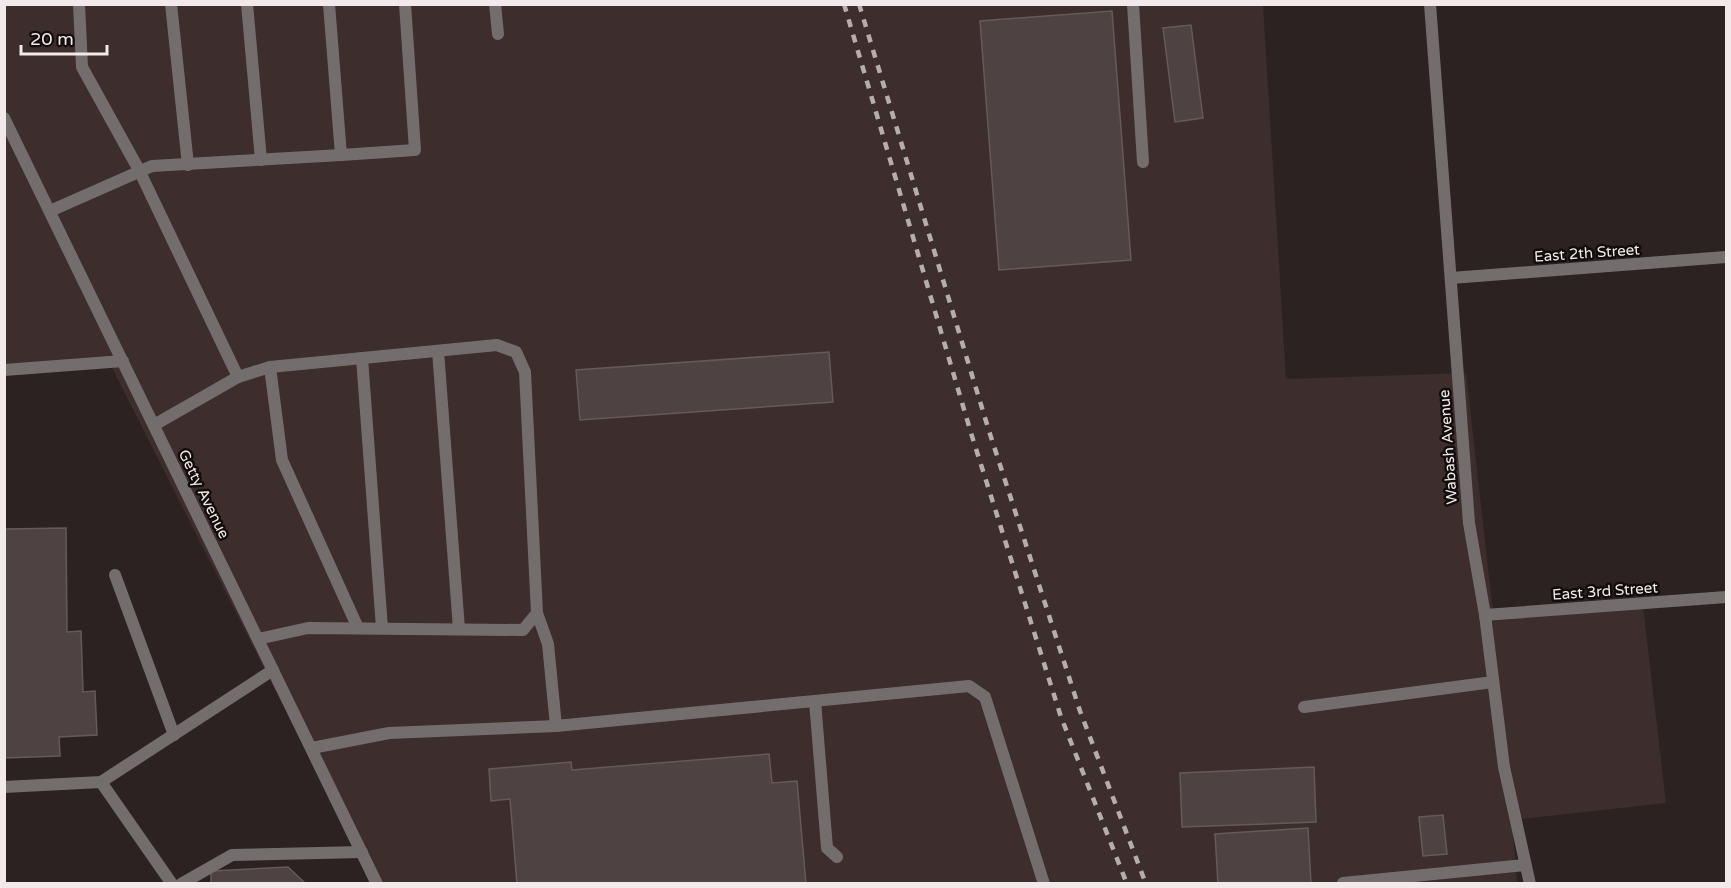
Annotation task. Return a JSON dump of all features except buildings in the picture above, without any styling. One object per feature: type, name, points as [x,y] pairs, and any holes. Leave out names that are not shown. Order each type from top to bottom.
[{"type":"street","points":[[79,4],[82,67],[139,170],[238,377]]},
{"type":"street","points":[[171,4],[188,165]]},
{"type":"street","points":[[247,4],[261,160]]},
{"type":"street","points":[[329,4],[340,154]]},
{"type":"street","points":[[50,211],[152,166],[415,150],[405,4]]},
{"type":"street","points":[[495,4],[498,34]]},
{"type":"street","points":[[1133,4],[1143,162]]},
{"type":"street","name":"Wabash Avenue","points":[[1430,4],[1469,523],[1485,615],[1504,767],[1530,884]]},
{"type":"street","name":"Getty Avenue","points":[[4,118],[377,884]]},
{"type":"street","name":"East 2th Street","points":[[1451,278],[1726,257]]},
{"type":"street","points":[[154,425],[238,377],[270,367],[497,345],[516,352],[525,372],[537,613],[548,644],[556,726]]},
{"type":"street","points":[[438,351],[459,629]]},
{"type":"street","points":[[362,358],[382,628]]},
{"type":"street","points":[[4,370],[123,361]]},
{"type":"street","points":[[270,367],[282,460],[358,628]]},
{"type":"street","points":[[115,575],[174,735]]},
{"type":"street","name":"East 3rd Street","points":[[1485,615],[1726,597]]},
{"type":"street","points":[[258,639],[308,628],[523,630],[537,613]]},
{"type":"street","points":[[4,787],[101,782],[273,670]]},
{"type":"street","points":[[1304,707],[1492,682]]},
{"type":"street","points":[[312,748],[389,733],[556,726],[969,686],[985,697],[1044,884]]},
{"type":"street","points":[[815,701],[827,848],[837,857]]},
{"type":"street","points":[[101,782],[172,884]]},
{"type":"street","points":[[182,884],[232,855],[362,852]]},
{"type":"street","points":[[1343,883],[1525,865]]},
{"type":"shaded area","points":[[5,5],[1263,5],[1286,379],[1466,373],[1494,621],[1643,606],[1666,803],[1512,820],[1517,883],[373,883],[111,366],[5,376]]},
{"type":"railway","points":[[844,4],[971,433],[1061,717],[1127,884]]},
{"type":"railway","points":[[859,4],[989,431],[1080,711],[1146,884]]}]
